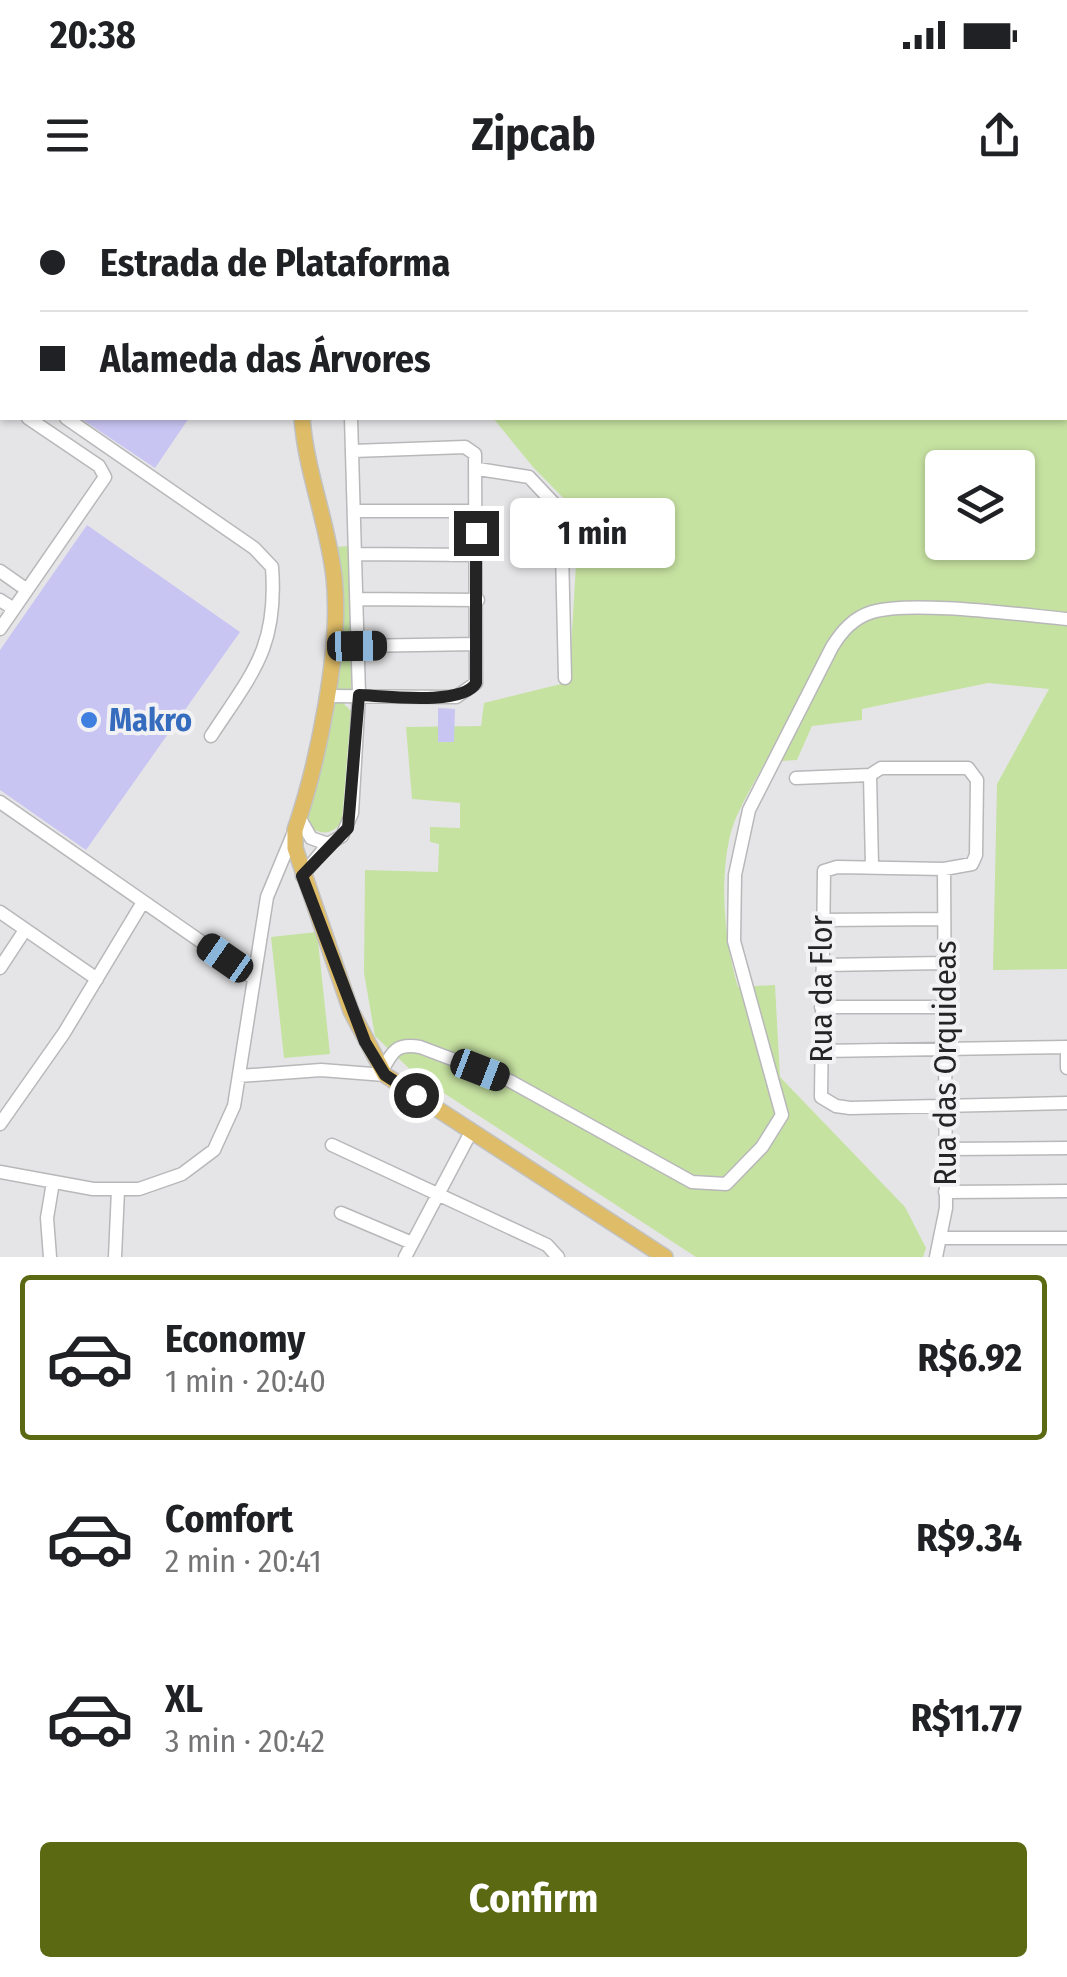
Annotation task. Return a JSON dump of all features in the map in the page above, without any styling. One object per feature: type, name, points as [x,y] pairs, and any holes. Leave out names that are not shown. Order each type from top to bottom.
[{"type":"main road","points":[[302,420],[334,578],[335,636],[326,696],[297,824],[302,876],[351,1012],[384,1073],[665,1257]]},
{"type":"street","points":[[0,629],[105,476],[99,466],[31,420]]},
{"type":"street","points":[[69,420],[254,548],[272,567],[274,598],[268,646],[211,736]]},
{"type":"street","points":[[302,876],[328,844],[342,836],[352,814],[359,695],[351,420]]},
{"type":"street","points":[[326,696],[465,694],[476,683],[478,469],[473,451],[465,447],[353,451]]},
{"type":"street","points":[[478,469],[529,477],[562,511],[564,678]]},
{"type":"street","points":[[355,511],[475,510]]},
{"type":"street","points":[[356,554],[477,555]]},
{"type":"street","points":[[0,571],[27,590]]},
{"type":"street","points":[[356,599],[478,600]]},
{"type":"street","points":[[0,600],[14,609]]},
{"type":"street","points":[[239,1076],[322,1070],[384,1073],[392,1050],[405,1044],[420,1047],[510,1081],[692,1182],[726,1184],[762,1148],[782,1115],[734,941],[734,875],[740,836],[832,648],[858,618],[890,609],[1067,619]]},
{"type":"street","points":[[357,646],[476,644]]},
{"type":"street","points":[[796,778],[870,776],[881,768],[972,770],[977,780],[975,860],[944,869],[872,866],[870,776]]},
{"type":"street","points":[[0,802],[252,977]]},
{"type":"street","points":[[0,1172],[118,1190],[182,1174],[214,1150],[226,1130],[239,1076],[252,977],[273,878],[297,824],[312,838],[328,844]]},
{"type":"street","name":"Rua da Flor","points":[[872,866],[837,867],[822,876],[821,1096],[836,1106],[944,1106]]},
{"type":"street","name":"Rua das Orquideas","points":[[936,1257],[943,1238],[946,1149],[944,869]]},
{"type":"street","points":[[0,1124],[144,902]]},
{"type":"street","points":[[0,912],[97,979]]},
{"type":"street","points":[[821,920],[944,919]]},
{"type":"street","points":[[0,968],[25,930]]},
{"type":"street","points":[[823,965],[944,964]]},
{"type":"street","points":[[822,1007],[944,1007]]},
{"type":"street","points":[[822,1051],[1067,1046],[1067,1068]]},
{"type":"street","points":[[944,1106],[1067,1103]]},
{"type":"street","points":[[341,1213],[411,1252],[471,1132]]},
{"type":"street","points":[[332,1145],[439,1194],[558,1257]]},
{"type":"street","points":[[946,1149],[1067,1148]]},
{"type":"street","points":[[50,1257],[47,1218],[53,1182]]},
{"type":"street","points":[[115,1257],[118,1190]]},
{"type":"street","points":[[945,1192],[1067,1190]]},
{"type":"street","points":[[943,1238],[1067,1238]]},
{"type":"green space","points":[[495,420],[1067,420],[1067,969],[993,970],[997,784],[1049,689],[988,683],[862,709],[862,720],[812,726],[797,760],[765,762],[738,814],[727,850],[725,910],[729,950],[738,987],[775,985],[780,1077],[905,1207],[926,1248],[923,1257],[696,1257],[416,1075],[375,1036],[364,973],[365,870],[438,872],[439,844],[430,842],[430,827],[460,828],[460,803],[412,799],[406,727],[481,726],[484,703],[569,682],[579,514]]},
{"type":"green space","points":[[350,546],[351,689],[333,689],[335,547]]},
{"type":"green space","points":[[341,701],[351,711],[342,820],[333,830],[322,832],[313,829],[306,814],[332,703]]},
{"type":"green space","points":[[317,932],[330,1054],[284,1058],[271,937]]},
{"type":"building","points":[[83,420],[188,420],[155,468]]},
{"type":"building","name":"Makro","points":[[87,525],[240,632],[86,850],[0,790],[0,650]]},
{"type":"building","points":[[438,708],[455,709],[454,742],[438,742]]},
{"type":"place","name":"Makro","points":[[89,720]]},
{"type":"route","points":[[416,1095],[385,1075],[365,1042],[302,876],[328,844],[348,828],[359,695],[456,697],[473,690],[478,600],[476,533]]}]
